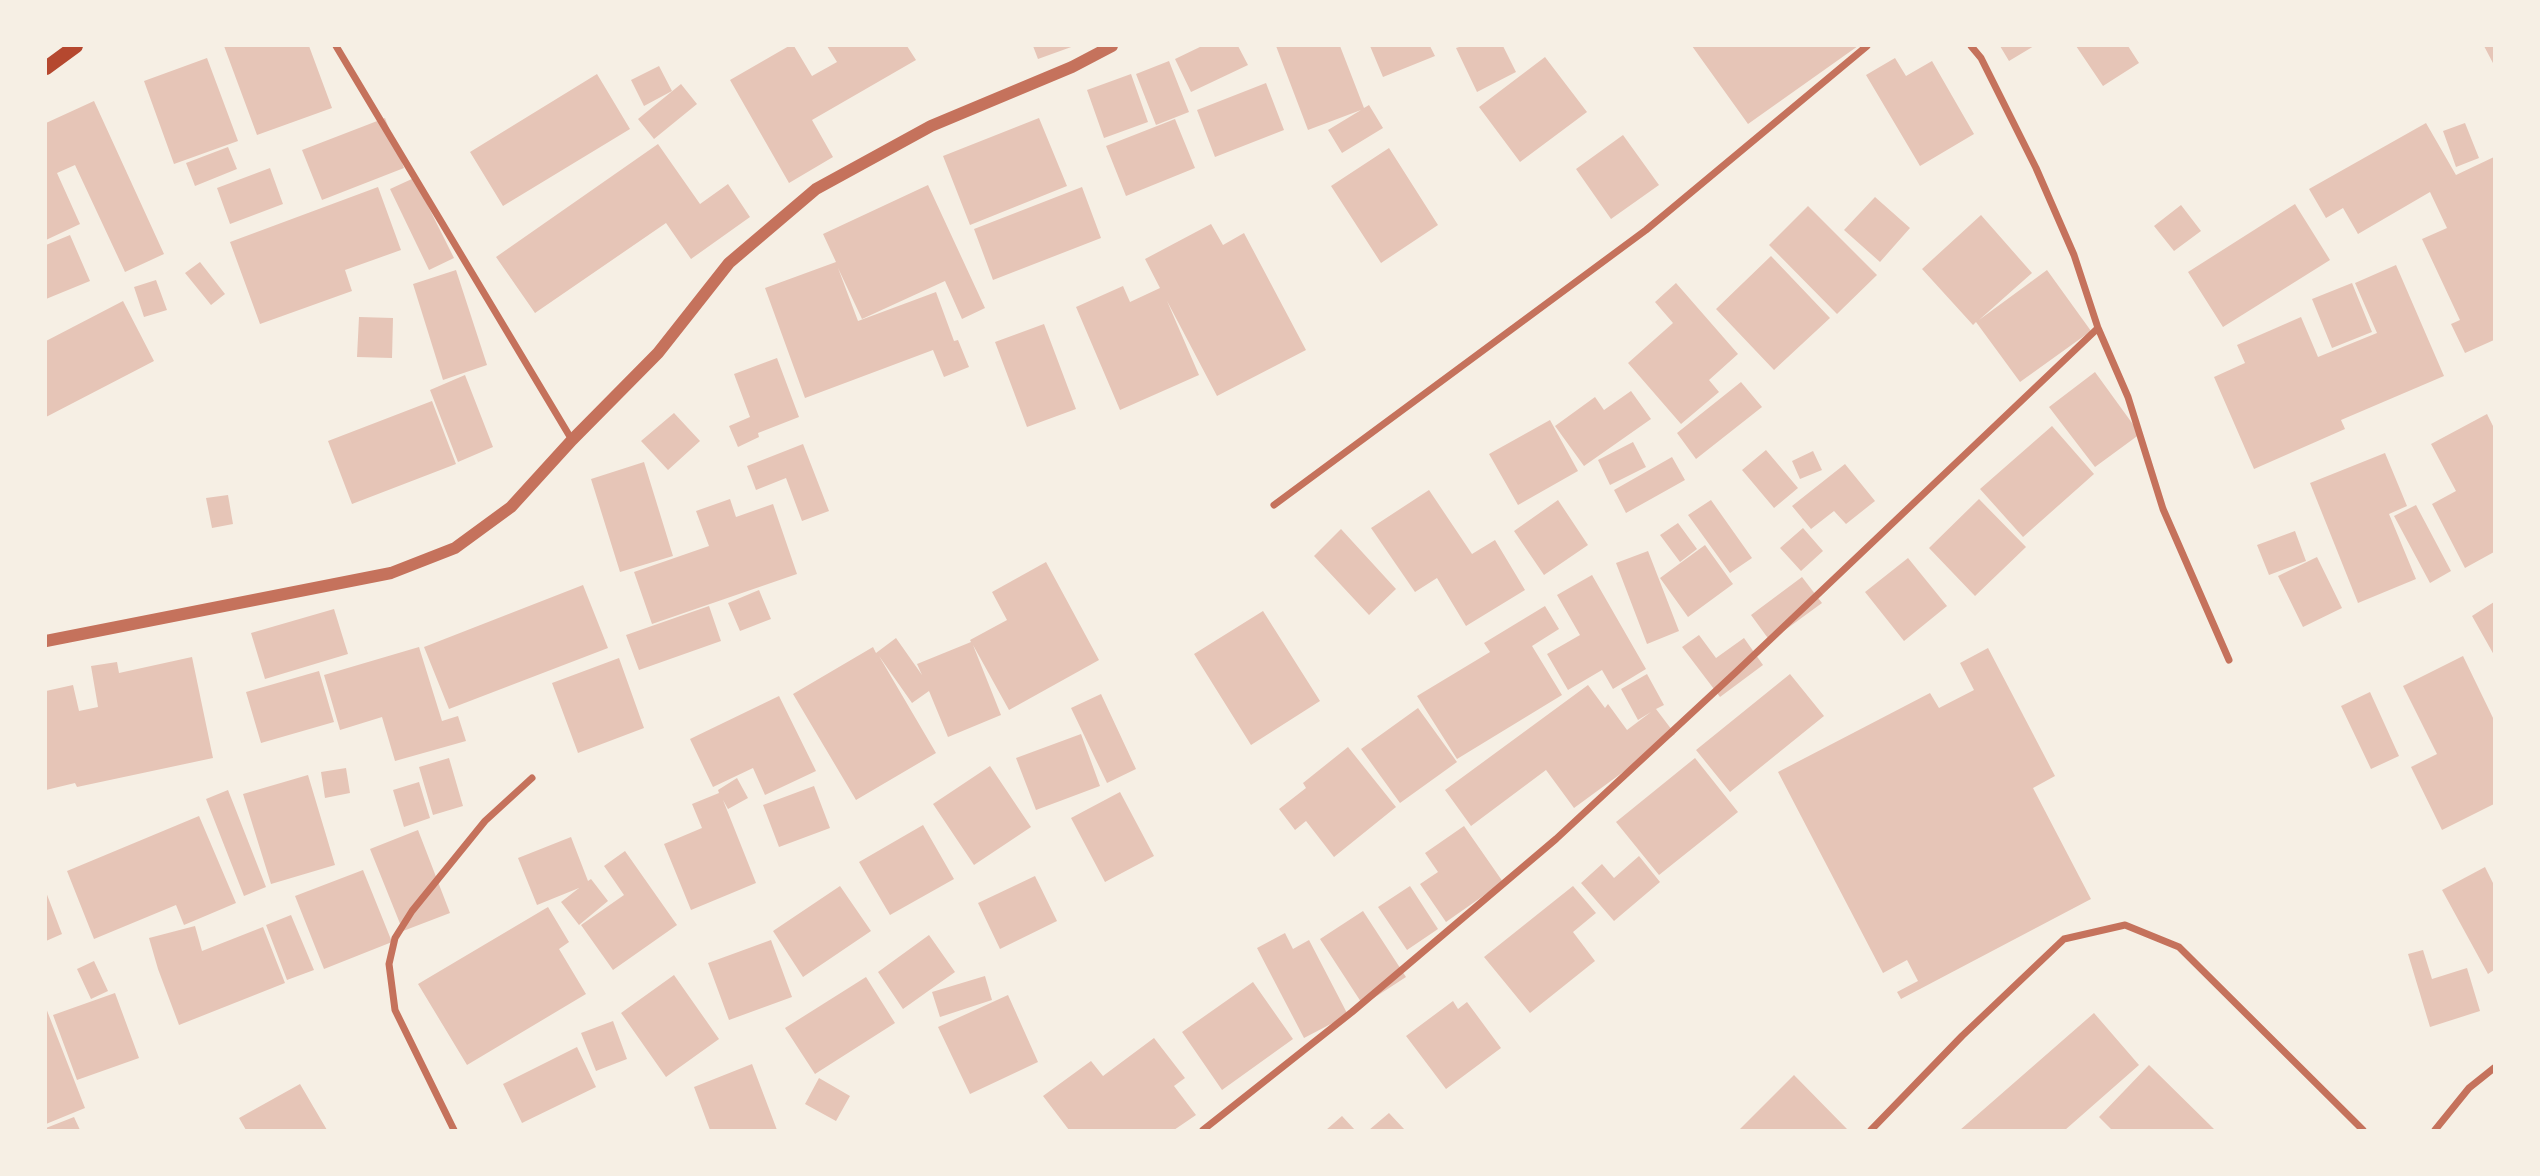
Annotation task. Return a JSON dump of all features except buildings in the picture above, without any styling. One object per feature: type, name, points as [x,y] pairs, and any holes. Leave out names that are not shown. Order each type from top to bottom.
[{"type":"main road","points":[[46,68],[76,46]]},
{"type":"street","points":[[336,46],[572,440]]},
{"type":"street","points":[[46,641],[391,573],[455,548],[511,507],[572,440],[658,353],[729,263],[816,189],[931,125],[1072,67],[1112,46]]},
{"type":"street","points":[[1274,505],[1646,230],[1867,46]]},
{"type":"street","points":[[1971,46],[1981,58],[2036,168],[2074,255],[2098,328],[2128,397],[2163,509],[2229,660]]},
{"type":"street","points":[[1203,1130],[1352,1012],[1556,839],[2098,328]]},
{"type":"street","points":[[454,1130],[395,1010],[389,964],[395,938],[412,911],[485,821],[532,778]]},
{"type":"street","points":[[1871,1130],[1962,1036],[2064,939],[2125,925],[2179,947],[2363,1130]]},
{"type":"street","points":[[2435,1130],[2469,1088],[2494,1068]]}]
